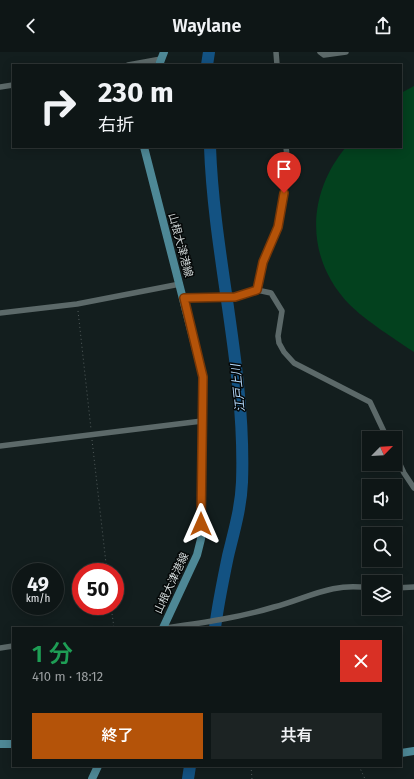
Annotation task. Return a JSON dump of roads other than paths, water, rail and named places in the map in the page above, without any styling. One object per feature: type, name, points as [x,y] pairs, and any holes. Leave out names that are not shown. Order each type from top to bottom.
[{"type":"main road","name":"山根大津港線","points":[[144,148],[184,298],[203,377],[201,539],[197,555],[164,627]]},
{"type":"main road","points":[[0,744],[12,744]]},
{"type":"main road","points":[[402,754],[414,751]]},
{"type":"main road","points":[[92,779],[98,767]]},
{"type":"street","points":[[276,52],[277,64]]},
{"type":"street","points":[[320,52],[324,55],[330,55],[346,52]]},
{"type":"street","points":[[134,64],[161,59]]},
{"type":"street","points":[[0,87],[12,85]]},
{"type":"street","points":[[257,290],[263,262],[278,227],[288,166],[286,148]]},
{"type":"street","points":[[0,313],[78,304],[180,284]]},
{"type":"street","points":[[184,298],[220,299],[235,297],[257,290],[272,292],[282,311],[278,336],[279,343],[284,352],[294,363],[370,402],[384,431]]},
{"type":"street","points":[[0,446],[202,421]]},
{"type":"street","points":[[402,467],[414,488]]},
{"type":"street","points":[[171,627],[208,622],[274,608],[329,588],[362,587]]},
{"type":"street","points":[[402,588],[414,587]]},
{"type":"street","points":[[0,648],[12,646]]},
{"type":"waterway","name":"江戸上川","points":[[207,64],[209,52]]},
{"type":"waterway","name":"江戸上川","points":[[210,148],[217,231],[235,356],[242,440],[242,482],[240,501],[222,583],[215,627]]},
{"type":"waterway","name":"江戸上川","points":[[188,779],[190,767]]}]
